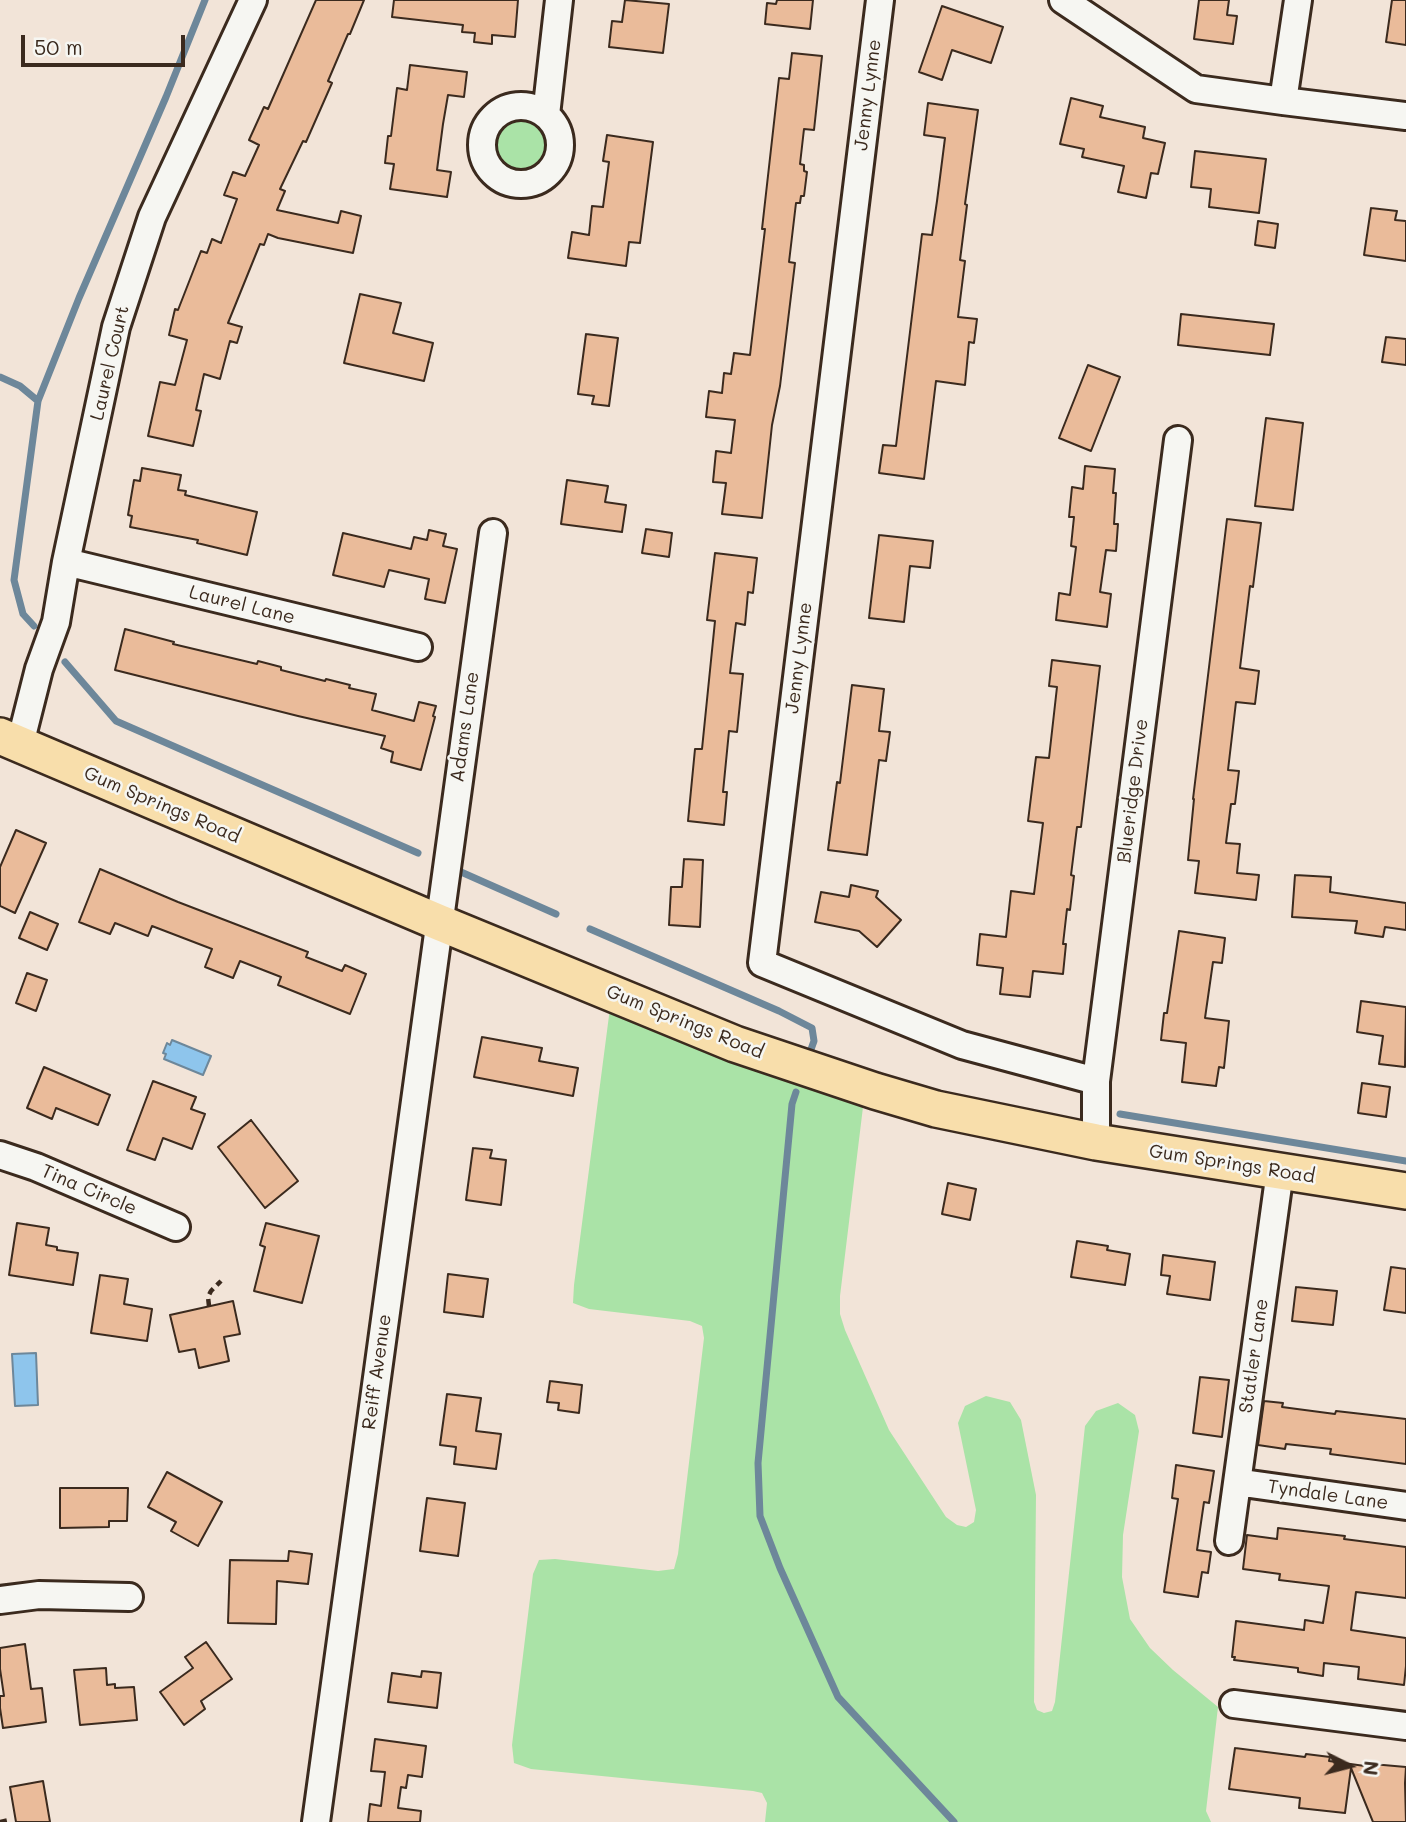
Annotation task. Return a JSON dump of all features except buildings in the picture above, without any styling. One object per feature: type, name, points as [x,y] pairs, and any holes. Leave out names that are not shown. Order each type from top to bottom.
[{"type":"main road","name":"Gum Springs Road","points":[[10,740],[438,922],[735,1044],[875,1091],[936,1108],[1096,1142],[1406,1191]]},
{"type":"street","name":"Laurel Court","points":[[10,740],[56,622],[66,562],[116,327],[127,293],[152,217],[253,0]]},
{"type":"street","points":[[546,115],[559,0]]},
{"type":"street","name":"Jenny Lynne","points":[[880,0],[762,963],[962,1045],[1096,1082]]},
{"type":"street","points":[[1063,0],[1196,89],[1406,116]]},
{"type":"street","points":[[1283,102],[1298,0]]},
{"type":"street","name":"Blueridge Drive","points":[[1096,1142],[1096,1082],[1178,440]]},
{"type":"street","name":"Adams Lane","points":[[438,922],[493,533]]},
{"type":"street","name":"Laurel Lane","points":[[66,562],[418,647]]},
{"type":"street","name":"Reiff Avenue","points":[[316,1822],[438,922]]},
{"type":"street","name":"Tina Circle","points":[[0,1155],[36,1167],[176,1227]]},
{"type":"street","name":"Statler Lane","points":[[1229,1541],[1280,1171]]},
{"type":"street","name":"Tyndale Lane","points":[[1250,1484],[1406,1506]]},
{"type":"street","points":[[0,1600],[39,1595],[129,1597]]},
{"type":"street","points":[[1234,1704],[1406,1726]]},
{"type":"path","points":[[209,1306],[208,1297],[211,1291],[222,1280]]},
{"type":"path","points":[[0,1822],[9,1820]]},
{"type":"green space","points":[[520,117],[539,125],[547,144],[539,163],[520,171],[501,163],[493,144],[501,125]]},
{"type":"green space","points":[[610,1008],[863,1107],[840,1314],[889,1430],[946,1517],[957,1525],[966,1527],[974,1522],[976,1510],[958,1423],[965,1406],[986,1396],[1010,1402],[1021,1420],[1036,1495],[1034,1702],[1037,1710],[1044,1713],[1052,1711],[1055,1702],[1085,1426],[1096,1411],[1118,1403],[1135,1415],[1139,1431],[1123,1535],[1122,1577],[1130,1619],[1150,1648],[1218,1707],[1206,1811],[1211,1822],[765,1822],[767,1803],[762,1793],[531,1769],[514,1763],[512,1745],[533,1574],[539,1560],[555,1559],[658,1571],[674,1569],[678,1554],[704,1338],[702,1326],[690,1321],[589,1309],[573,1303]]},
{"type":"water","points":[[172,1040],[211,1056],[203,1075],[164,1059],[167,1043],[170,1045]]},
{"type":"water","points":[[36,1353],[38,1405],[15,1406],[12,1354]]},
{"type":"waterway","points":[[34,626],[23,614],[14,580],[38,401],[205,0]]},
{"type":"waterway","points":[[0,377],[20,386],[38,401]]},
{"type":"waterway","points":[[65,662],[116,721],[418,853]]},
{"type":"waterway","points":[[452,868],[556,914]]},
{"type":"waterway","points":[[590,929],[812,1028],[814,1041],[809,1055]]},
{"type":"waterway","points":[[796,1092],[792,1104],[758,1463],[760,1516],[780,1568],[838,1697],[954,1822]]},
{"type":"waterway","points":[[1120,1114],[1406,1161]]}]
